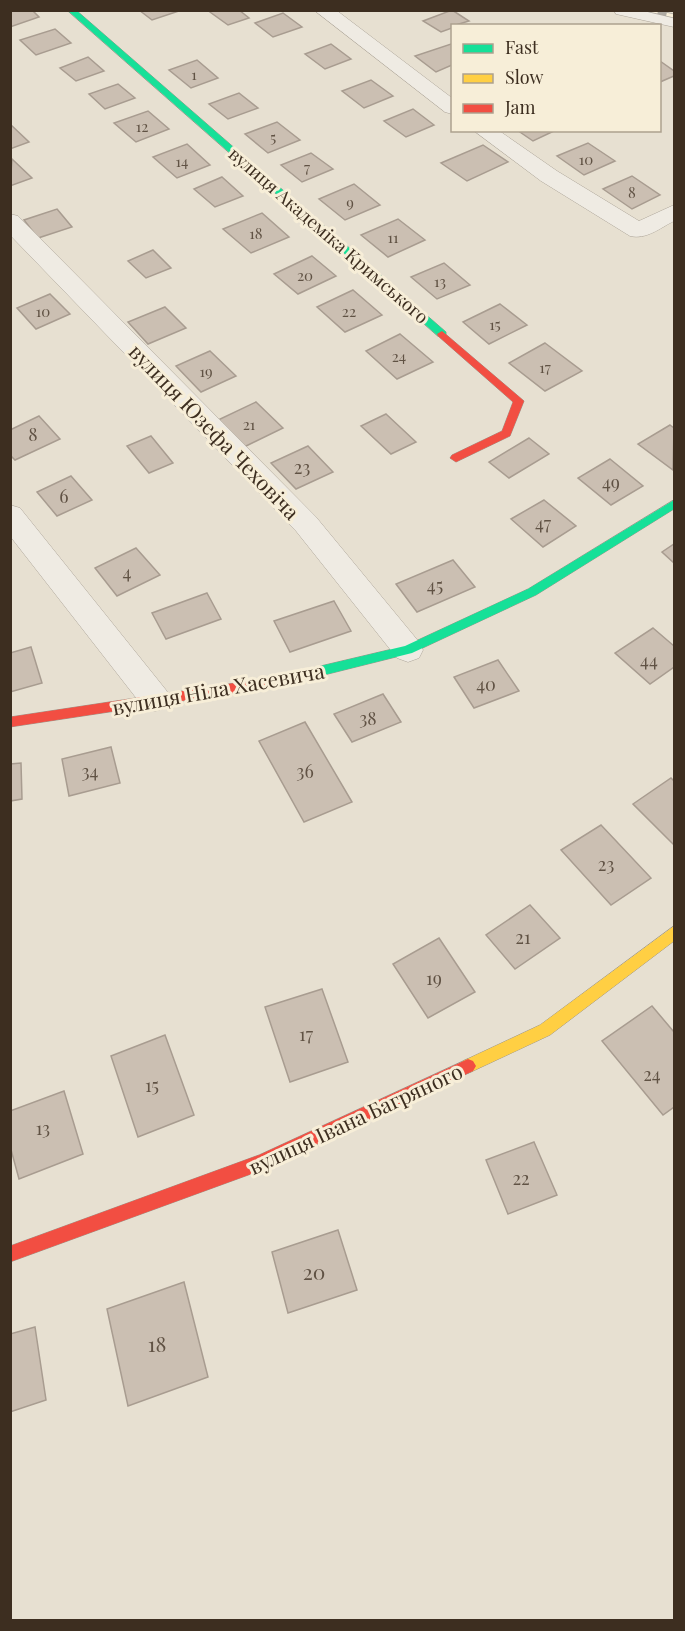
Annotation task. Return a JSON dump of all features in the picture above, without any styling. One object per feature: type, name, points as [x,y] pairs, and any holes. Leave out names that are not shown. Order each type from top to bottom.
[{"type":"street","name":"вулиця Академіка Кримського","points":[[71,10],[519,401],[506,433],[456,458]]},
{"type":"street","points":[[323,10],[451,106]]},
{"type":"street","points":[[623,10],[675,21]]},
{"type":"street","points":[[661,36],[675,29]]},
{"type":"street","points":[[486,132],[549,176],[638,231],[675,212]]},
{"type":"street","name":"вулиця Юзефа Чеховіча","points":[[10,221],[306,524],[408,650]]},
{"type":"street","name":"вулиця Ніла Хасевича","points":[[10,722],[268,683],[408,650],[532,592],[675,504]]},
{"type":"street","points":[[10,515],[155,699]]},
{"type":"street","name":"вулиця Івана Багряного","points":[[10,1254],[262,1162],[545,1030],[675,933]]},
{"type":"building","points":[[10,10],[32,10],[39,17],[10,27]]},
{"type":"building","points":[[139,10],[179,10],[179,11],[152,20]]},
{"type":"building","points":[[239,10],[249,18],[228,25],[210,12]]},
{"type":"building","points":[[452,10],[469,21],[451,24],[451,28],[441,32],[423,21]]},
{"type":"building","points":[[283,13],[302,27],[273,37],[255,23]]},
{"type":"building","points":[[55,29],[71,43],[36,55],[20,40]]},
{"type":"building","points":[[331,44],[351,59],[325,69],[305,54]]},
{"type":"building","points":[[451,44],[451,65],[436,72],[415,56]]},
{"type":"building","points":[[88,57],[104,71],[76,81],[60,68]]},
{"type":"building","points":[[197,60],[218,78],[191,88],[169,70]]},
{"type":"building","points":[[661,62],[674,71],[674,76],[661,82]]},
{"type":"building","points":[[371,80],[393,96],[364,108],[342,91]]},
{"type":"building","points":[[118,84],[135,98],[105,109],[89,94]]},
{"type":"building","points":[[239,93],[258,108],[228,119],[209,104]]},
{"type":"building","points":[[413,109],[434,125],[406,137],[384,121]]},
{"type":"building","points":[[148,111],[169,129],[136,142],[114,123]]},
{"type":"building","points":[[277,122],[300,140],[268,153],[245,134]]},
{"type":"building","points":[[10,124],[29,142],[10,149]]},
{"type":"building","points":[[520,132],[552,132],[533,141]]},
{"type":"building","points":[[588,143],[615,161],[584,175],[557,156]]},
{"type":"building","points":[[187,144],[210,165],[177,178],[153,157]]},
{"type":"building","points":[[483,145],[508,162],[467,181],[441,163]]},
{"type":"building","points":[[311,153],[333,169],[302,182],[281,165]]},
{"type":"building","points":[[12,159],[32,178],[10,186]]},
{"type":"building","points":[[632,176],[660,195],[632,209],[603,189]]},
{"type":"building","points":[[222,177],[243,196],[215,207],[194,189]]},
{"type":"building","points":[[354,184],[380,205],[345,220],[319,199]]},
{"type":"building","points":[[57,209],[72,227],[38,238],[24,220]]},
{"type":"building","points":[[262,213],[289,237],[251,253],[223,229]]},
{"type":"building","points":[[398,219],[425,240],[388,257],[361,235]]},
{"type":"building","points":[[153,250],[171,268],[146,278],[128,261]]},
{"type":"building","points":[[312,256],[336,276],[298,294],[274,274]]},
{"type":"building","points":[[444,263],[470,285],[437,299],[411,277]]},
{"type":"building","points":[[353,290],[382,315],[345,332],[317,307]]},
{"type":"building","points":[[50,294],[70,314],[36,329],[17,308]]},
{"type":"building","points":[[500,304],[527,325],[489,344],[463,322]]},
{"type":"building","points":[[165,307],[186,328],[148,344],[128,322]]},
{"type":"building","points":[[400,334],[433,362],[397,379],[366,351]]},
{"type":"building","points":[[545,343],[582,371],[545,391],[509,363]]},
{"type":"building","points":[[210,351],[236,376],[201,392],[176,366]]},
{"type":"building","points":[[256,402],[283,428],[242,448],[216,421]]},
{"type":"building","points":[[386,414],[416,442],[391,454],[361,426]]},
{"type":"building","points":[[39,416],[60,439],[15,460],[10,455],[10,430]]},
{"type":"building","points":[[670,425],[674,428],[673,470],[638,444]]},
{"type":"building","points":[[151,436],[173,463],[149,473],[127,446]]},
{"type":"building","points":[[529,438],[549,454],[509,478],[489,462]]},
{"type":"building","points":[[308,446],[333,472],[296,489],[271,463]]},
{"type":"building","points":[[610,459],[643,486],[611,505],[578,478]]},
{"type":"building","points":[[71,476],[92,500],[57,516],[37,492]]},
{"type":"building","points":[[544,500],[576,526],[543,547],[511,519]]},
{"type":"building","points":[[674,544],[674,563],[662,552]]},
{"type":"building","points":[[136,548],[160,575],[117,596],[95,568]]},
{"type":"building","points":[[453,560],[475,587],[417,612],[396,584]]},
{"type":"building","points":[[207,593],[221,619],[166,639],[152,613]]},
{"type":"building","points":[[334,601],[351,631],[290,652],[274,621]]},
{"type":"building","points":[[653,628],[674,646],[674,667],[650,684],[615,653]]},
{"type":"building","points":[[31,647],[42,683],[10,692],[10,653]]},
{"type":"building","points":[[498,660],[519,691],[474,708],[454,677]]},
{"type":"building","points":[[383,694],[401,722],[352,742],[334,714]]},
{"type":"building","points":[[305,722],[352,802],[304,822],[259,741]]},
{"type":"building","points":[[111,747],[120,783],[69,796],[62,759]]},
{"type":"building","points":[[21,763],[22,799],[10,801],[10,764]]},
{"type":"building","points":[[671,778],[674,781],[674,845],[633,804]]},
{"type":"building","points":[[601,825],[651,878],[611,905],[561,850]]},
{"type":"building","points":[[530,905],[560,938],[515,969],[486,935]]},
{"type":"building","points":[[439,938],[475,992],[428,1018],[393,964]]},
{"type":"building","points":[[322,989],[348,1062],[290,1082],[265,1007]]},
{"type":"building","points":[[652,1006],[674,1032],[674,1107],[663,1115],[602,1041]]},
{"type":"building","points":[[165,1035],[194,1115],[138,1137],[111,1056]]},
{"type":"building","points":[[64,1091],[83,1154],[19,1179],[10,1146],[10,1111]]},
{"type":"building","points":[[534,1142],[557,1195],[508,1214],[486,1160]]},
{"type":"building","points":[[338,1230],[357,1290],[288,1313],[272,1252]]},
{"type":"building","points":[[184,1282],[208,1377],[128,1406],[107,1309]]},
{"type":"building","points":[[35,1327],[46,1400],[10,1412],[10,1334]]},
{"type":"railway","points":[[649,10],[674,16]]},
{"type":"traffic: fast","points":[[71,10],[442,334]]},
{"type":"traffic: fast","points":[[312,673],[408,650],[532,592],[674,504]]},
{"type":"traffic: slow","points":[[468,1066],[545,1030],[674,933]]},
{"type":"traffic: jam","points":[[442,334],[519,401],[506,433],[456,458]]},
{"type":"traffic: jam","points":[[10,722],[268,683],[312,673]]},
{"type":"traffic: jam","points":[[10,1254],[262,1162],[468,1066]]}]
